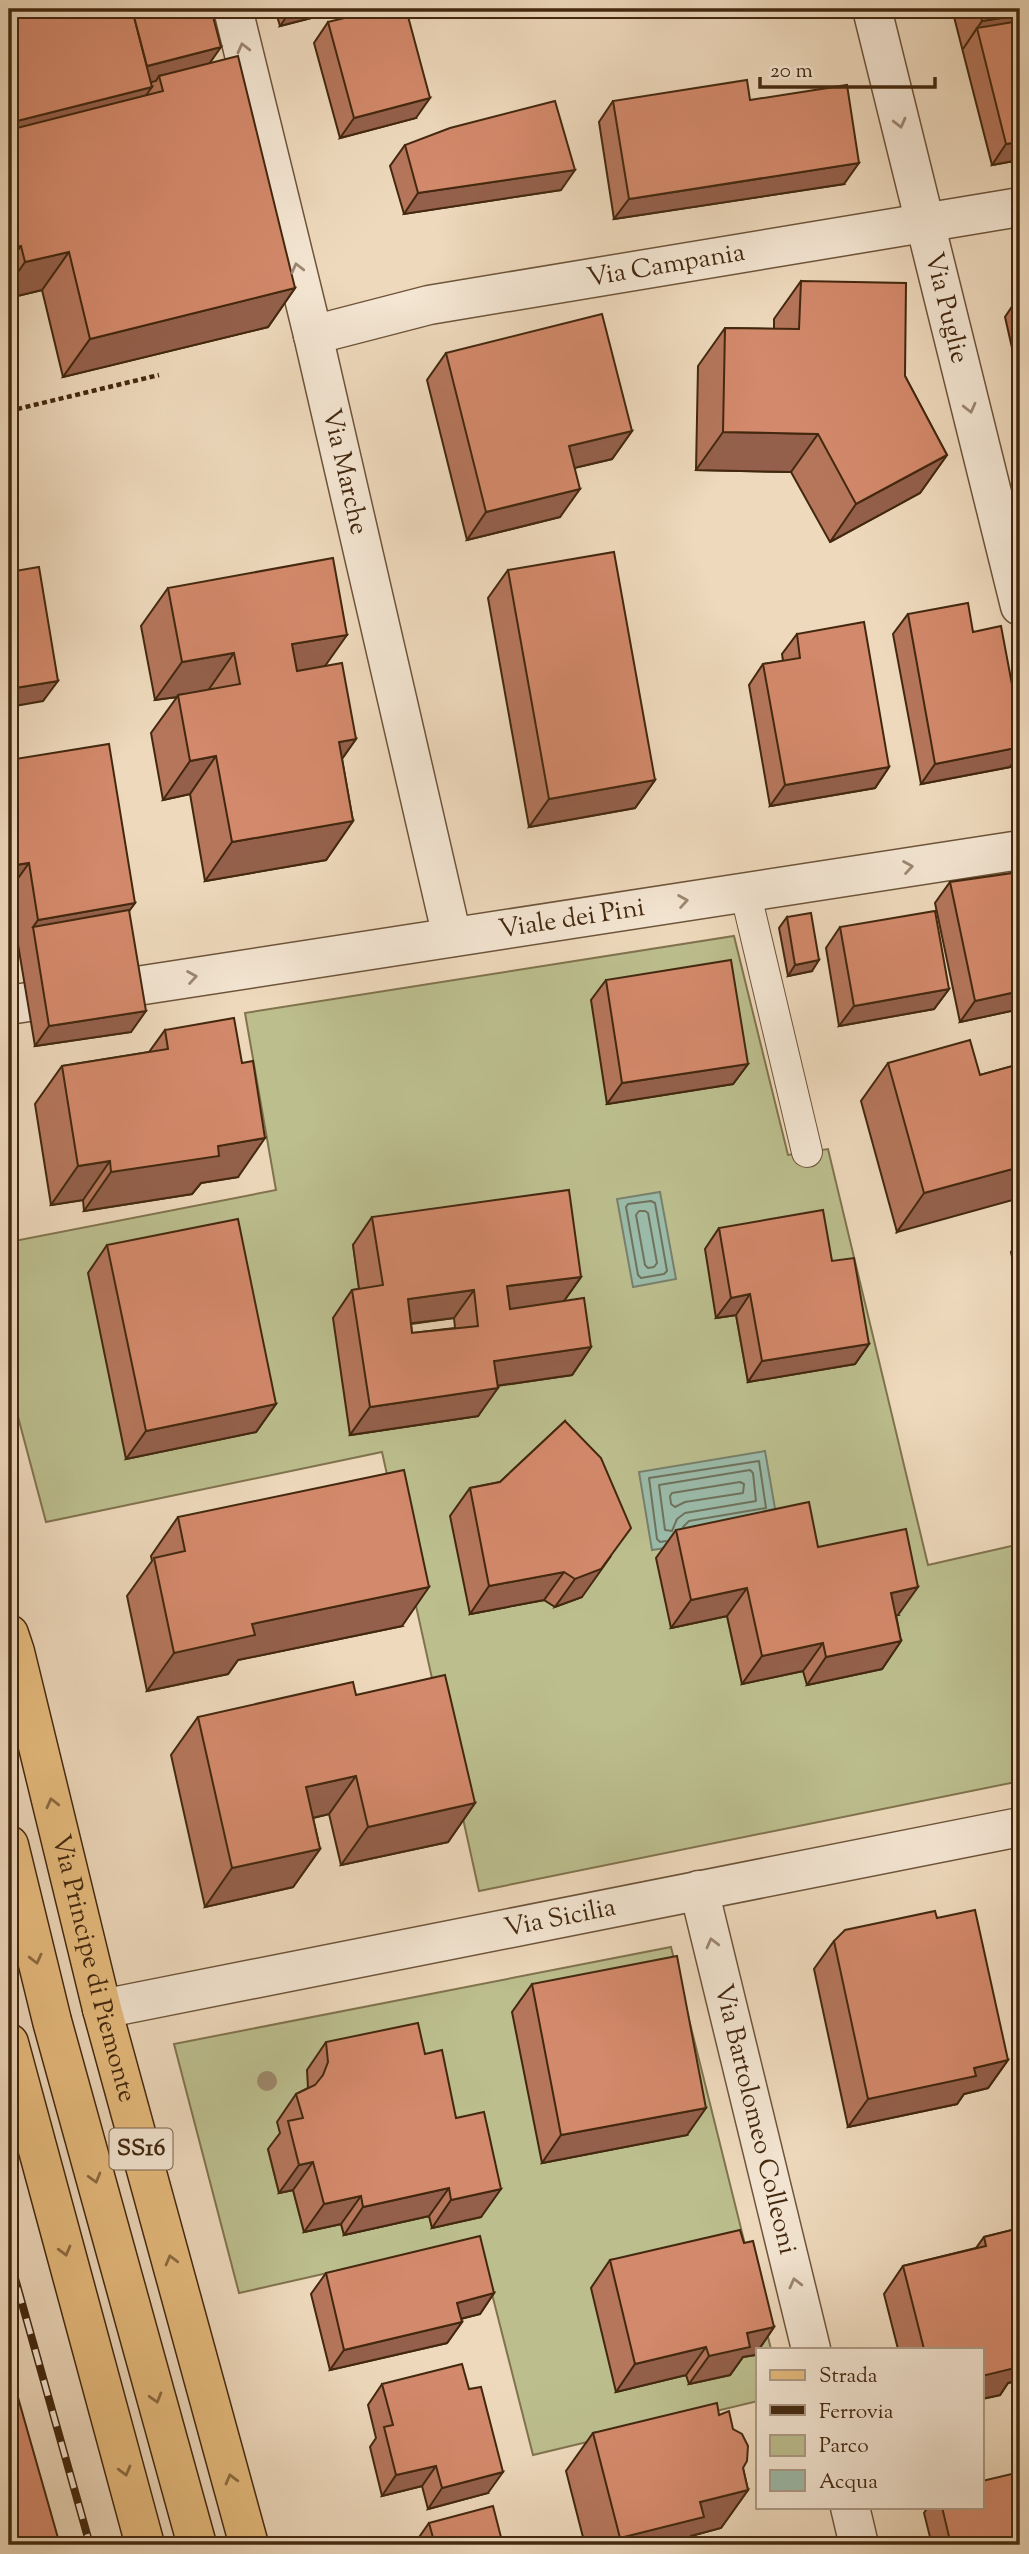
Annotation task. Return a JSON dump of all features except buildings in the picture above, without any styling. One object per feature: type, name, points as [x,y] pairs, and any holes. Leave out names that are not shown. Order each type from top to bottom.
[{"type":"main road","name":"Via Principe di Piemonte","points":[[9,1634],[102,2009],[249,2545]]},
{"type":"main road","points":[[9,1845],[52,2021],[197,2545]]},
{"type":"main road","points":[[9,2043],[145,2545]]},
{"type":"street","name":"Via Marche","points":[[233,9],[313,335],[452,937]]},
{"type":"street","name":"Via Puglie","points":[[872,9],[1020,607]]},
{"type":"street","name":"Via Campania","points":[[313,335],[429,305],[1020,206]]},
{"type":"street","name":"Viale dei Pini","points":[[124,988],[1020,850]]},
{"type":"street","name":"Via Sicilia","points":[[102,2009],[1020,1827]]},
{"type":"street","name":"Via Bartolomeo Colleoni","points":[[699,1890],[811,2348]]},
{"type":"street","points":[[850,2508],[859,2545]]},
{"type":"lane","points":[[745,891],[807,1152]]},
{"type":"path","points":[[9,411],[159,375]]},
{"type":"green space","points":[[734,936],[788,1155],[828,1149],[928,1565],[1020,1544],[1020,1781],[479,1891],[382,1452],[46,1522],[9,1383],[9,1242],[276,1190],[245,1013]],"holes":[[[353,1245],[572,1374],[474,1389],[478,1416],[351,1435],[363,1313]],[[839,1279],[748,1382],[736,1315],[716,1318]],[[480,1510],[555,1607],[544,1600],[470,1614]],[[727,1616],[871,1621],[742,1683]]]},
{"type":"green space","points":[[671,1947],[771,2348],[756,2348],[756,2401],[533,2455],[478,2239],[239,2293],[174,2044]],"holes":[[[308,2090],[481,2216],[432,2227],[429,2216],[344,2235],[341,2224],[304,2232],[293,2190],[279,2192],[268,2150],[283,2146]]]},
{"type":"water","points":[[660,1192],[676,1279],[633,1287],[617,1199]]},
{"type":"water","points":[[765,1451],[776,1514],[692,1544],[652,1550],[639,1472]]},
{"type":"railway","points":[[9,2257],[90,2545]]}]
